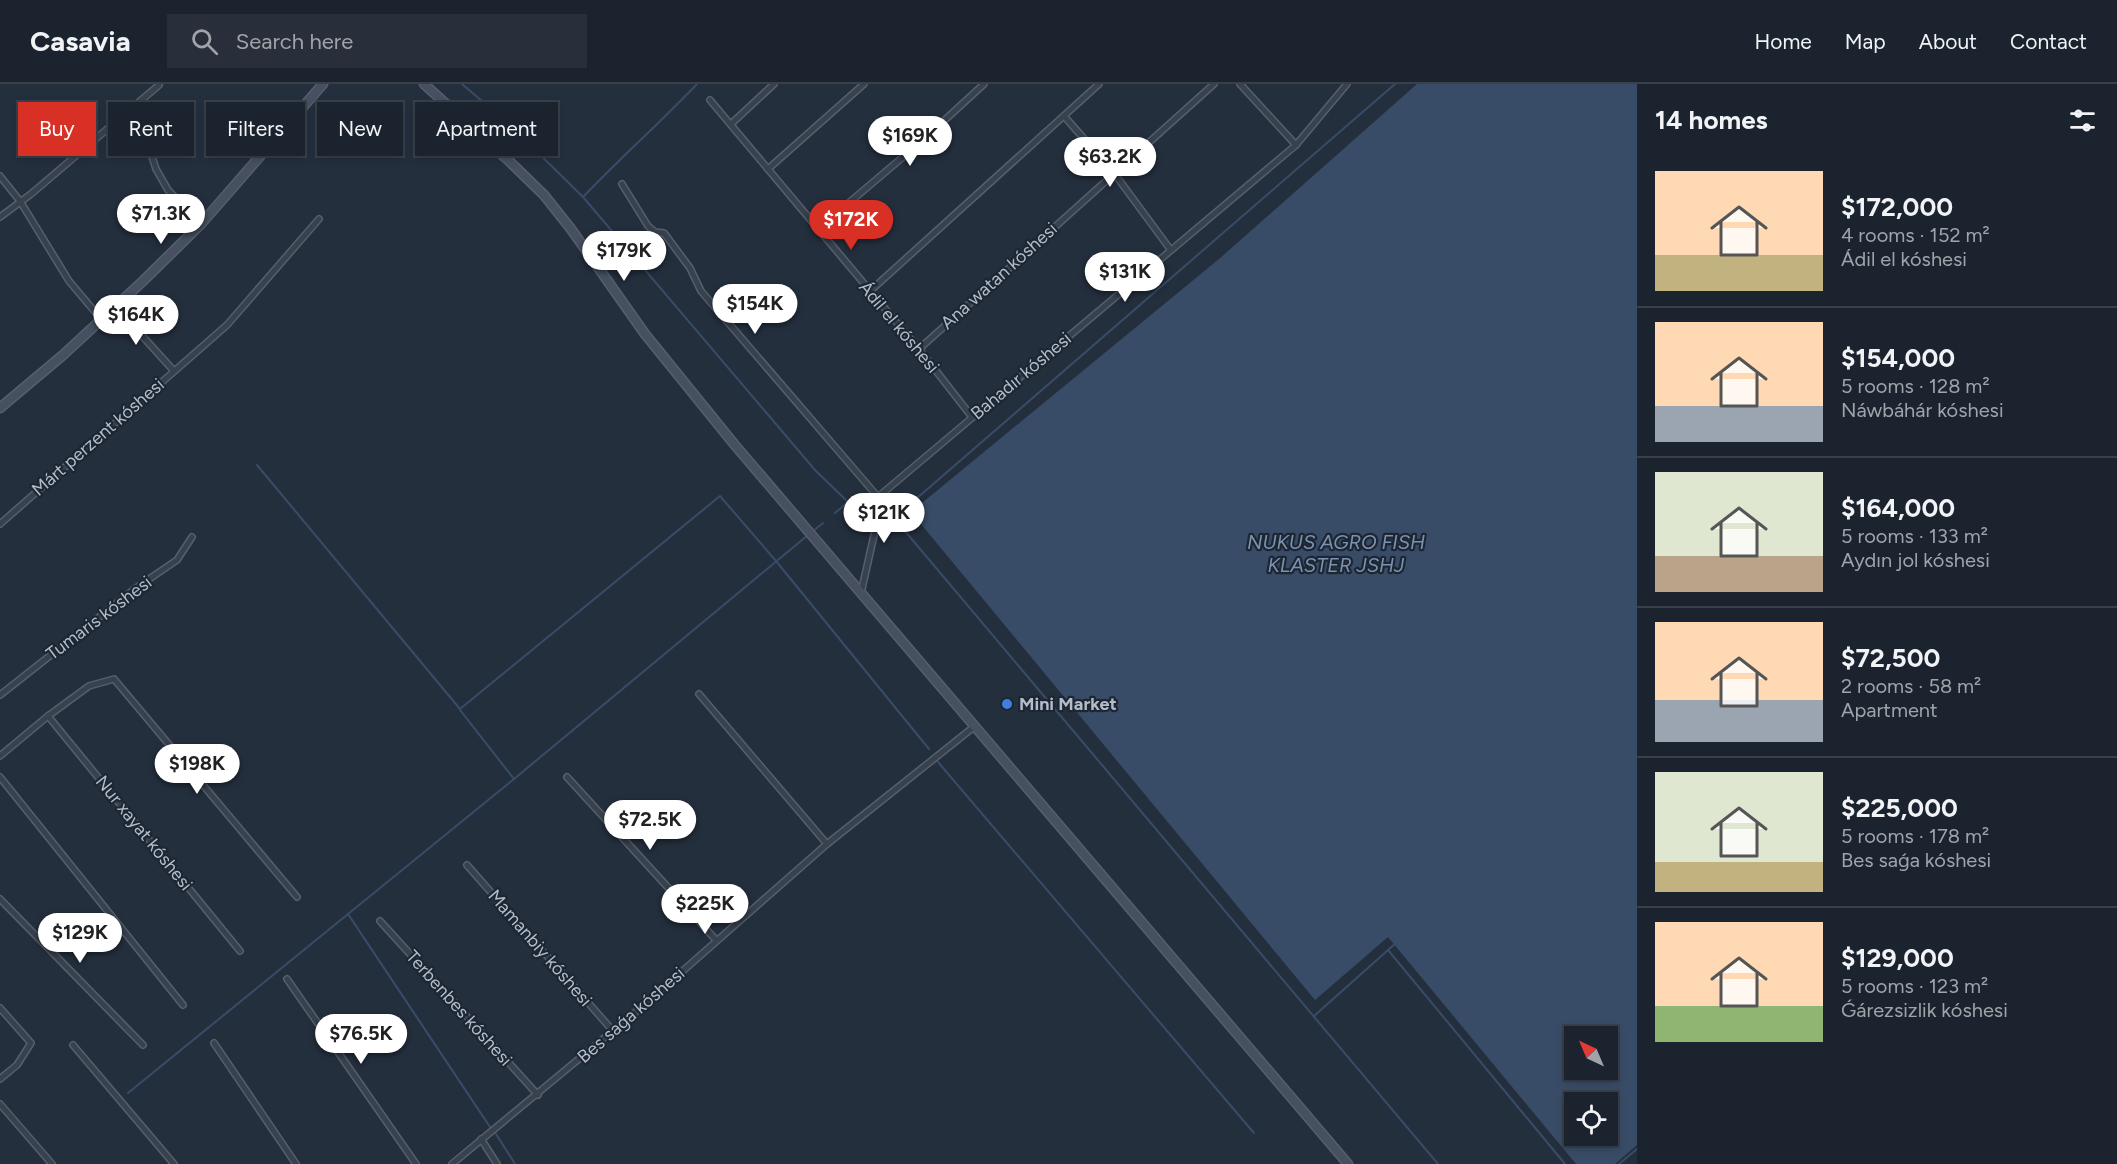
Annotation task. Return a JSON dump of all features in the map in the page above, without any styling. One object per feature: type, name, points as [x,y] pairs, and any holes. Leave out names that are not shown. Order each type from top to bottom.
[{"type":"main road","points":[[0,408],[63,355],[201,224],[323,84]]},
{"type":"main road","points":[[424,84],[509,160],[544,195],[571,229],[645,334],[791,511],[1348,1164]]},
{"type":"street","points":[[731,124],[774,84]]},
{"type":"street","points":[[768,169],[864,84]]},
{"type":"street","points":[[819,229],[984,84]]},
{"type":"street","points":[[869,292],[1099,84]]},
{"type":"street","name":"Ana watan kóshesi","points":[[919,349],[1215,84]]},
{"type":"street","points":[[1240,84],[1296,145]]},
{"type":"street","name":"Bahadır kóshesi","points":[[878,497],[1296,145],[1347,84]]},
{"type":"street","points":[[139,102],[159,85]]},
{"type":"street","name":"Ádil el kóshesi","points":[[710,100],[919,349],[972,417]]},
{"type":"street","points":[[1064,116],[1114,173],[1170,249]]},
{"type":"street","points":[[0,217],[31,194],[108,128]]},
{"type":"street","points":[[152,156],[156,169],[168,190],[201,224]]},
{"type":"street","points":[[0,176],[20,201],[69,281],[101,319]]},
{"type":"street","points":[[622,184],[648,226],[655,232],[664,233],[690,268],[702,291],[878,497],[881,504],[861,593]]},
{"type":"street","name":"Márt perzent kóshesi","points":[[0,524],[227,325],[318,219]]},
{"type":"street","points":[[115,306],[174,371]]},
{"type":"street","name":"Tumaris kóshesi","points":[[0,695],[136,588],[177,560],[192,537]]},
{"type":"street","points":[[0,756],[89,686],[114,679],[297,897]]},
{"type":"street","points":[[699,694],[827,844]]},
{"type":"street","name":"Nur xayat kóshesi","points":[[48,716],[240,951]]},
{"type":"street","name":"Bes saǵa kóshesi","points":[[452,1164],[613,1031],[827,844],[975,726]]},
{"type":"street","points":[[0,777],[183,1005]]},
{"type":"street","points":[[567,777],[716,940]]},
{"type":"street","name":"Mamanbiy kóshesi","points":[[467,865],[613,1031]]},
{"type":"street","points":[[0,899],[143,1045]]},
{"type":"street","name":"Terbenbes kóshesi","points":[[380,921],[538,1095]]},
{"type":"street","points":[[287,979],[416,1164]]},
{"type":"street","points":[[0,1008],[32,1043],[17,1065],[0,1079]]},
{"type":"street","points":[[214,1043],[296,1164]]},
{"type":"street","points":[[73,1045],[174,1164]]},
{"type":"street","points":[[0,1104],[52,1164]]},
{"type":"street","points":[[482,1139],[497,1164]]},
{"type":"water","name":"NUKUS AGRO FISH KLASTER JSHJ","points":[[1417,84],[1637,84],[1637,1145],[1615,1164],[1576,1164],[1388,937],[1315,1000],[911,512],[1219,259]]},
{"type":"waterway","points":[[462,84],[510,125],[583,197],[815,470],[848,502],[835,513]]},
{"type":"waterway","points":[[583,197],[697,84]]},
{"type":"waterway","points":[[885,522],[894,518],[1395,84]]},
{"type":"waterway","points":[[257,465],[460,709],[720,496],[929,749]]},
{"type":"waterway","points":[[848,502],[872,519]]},
{"type":"waterway","points":[[894,518],[1438,1164]]},
{"type":"waterway","points":[[812,532],[823,523]]},
{"type":"waterway","points":[[128,1093],[514,779],[808,535]]},
{"type":"waterway","points":[[460,710],[514,779]]},
{"type":"waterway","points":[[938,762],[1254,1133]]},
{"type":"waterway","points":[[348,914],[490,1127]]},
{"type":"waterway","points":[[1314,1016],[1397,942]]},
{"type":"waterway","points":[[1388,950],[1565,1164]]},
{"type":"waterway","points":[[496,1134],[515,1164]]},
{"type":"waterway","points":[[1619,1164],[1637,1149]]},
{"type":"place","name":"Mini Market","points":[[1007,704]]}]
